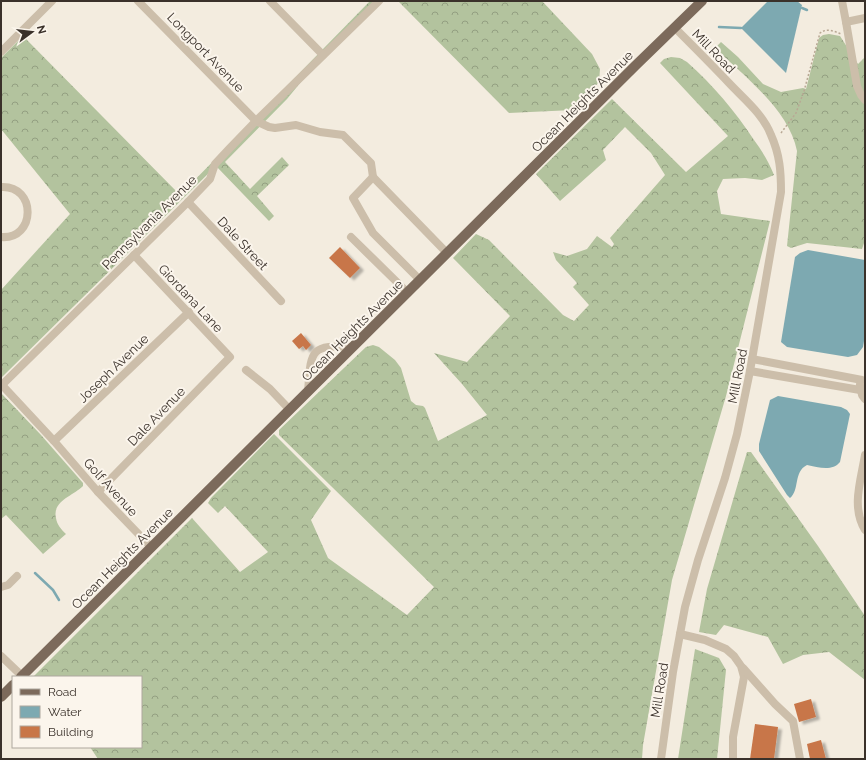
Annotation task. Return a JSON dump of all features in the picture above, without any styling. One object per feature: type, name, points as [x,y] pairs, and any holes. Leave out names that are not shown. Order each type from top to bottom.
[{"type":"main road","name":"Ocean Heights Avenue","points":[[22,676],[702,1]]},
{"type":"main road","points":[[1,697],[12,686]]},
{"type":"street","points":[[1,52],[52,1]]},
{"type":"street","name":"Longport Avenue","points":[[138,1],[256,121]]},
{"type":"street","points":[[270,1],[323,55]]},
{"type":"street","name":"Pennsylvania Avenue","points":[[54,441],[1,385],[188,202],[210,179],[215,164],[256,121],[379,1]]},
{"type":"street","points":[[842,1],[857,86],[865,100]]},
{"type":"street","points":[[846,22],[865,18]]},
{"type":"street","name":"Mill Road","points":[[661,759],[680,634],[692,582],[734,449],[750,371],[780,201],[781,174],[771,134],[763,120],[751,104],[675,28]]},
{"type":"street","points":[[256,121],[269,127],[275,128],[296,125],[320,132],[343,136],[371,163],[373,177],[447,253]]},
{"type":"street","points":[[373,177],[353,198],[373,233],[420,280]]},
{"type":"street","points":[[1,187],[14,189],[21,194],[26,201],[28,218],[19,232],[12,236],[1,237]]},
{"type":"street","name":"Dale Street","points":[[188,202],[281,301]]},
{"type":"street","points":[[351,237],[408,293]]},
{"type":"street","name":"Giordana Lane","points":[[134,255],[230,357]]},
{"type":"street","name":"Joseph Avenue","points":[[54,441],[189,312]]},
{"type":"street","points":[[308,392],[311,360],[313,354],[321,348],[330,346],[353,347]]},
{"type":"street","name":"Dale Avenue","points":[[98,492],[230,357]]},
{"type":"street","points":[[752,359],[863,377],[860,390],[865,399]]},
{"type":"street","points":[[246,370],[270,389],[290,410]]},
{"type":"street","points":[[750,371],[860,390]]},
{"type":"street","name":"Golf Avenue","points":[[54,441],[98,492],[151,548]]},
{"type":"street","points":[[865,455],[857,504],[859,518],[865,530]]},
{"type":"street","points":[[1,587],[8,585],[17,576]]},
{"type":"street","points":[[680,634],[705,640],[726,649],[734,656],[741,666],[793,721],[800,759]]},
{"type":"street","points":[[1,656],[20,676]]},
{"type":"street","points":[[733,759],[733,737],[744,677],[741,666]]},
{"type":"path","points":[[781,132],[796,112],[804,91],[820,33],[822,31],[830,30],[841,34]]},
{"type":"green space","points":[[370,1],[381,1],[323,55],[287,99],[225,162],[250,189],[282,157],[289,165],[257,196],[274,216],[269,221],[216,166],[1,378],[1,290],[70,214],[1,129],[1,58],[23,36],[180,195]]},
{"type":"green space","points":[[398,1],[542,1],[592,54],[600,69],[599,82],[573,110],[509,113]]},
{"type":"green space","points":[[829,34],[840,36],[858,64],[865,57],[865,240],[862,249],[807,243],[791,248],[787,246],[797,151],[792,136],[785,122],[764,95],[715,48],[721,42],[738,57],[763,84],[781,92],[803,88],[806,89],[819,38],[823,35]]},
{"type":"green space","points":[[671,57],[680,58],[687,62],[706,80],[739,119],[760,148],[774,175],[762,180],[745,178],[723,179],[717,191],[721,214],[770,221],[726,396],[672,580],[643,745],[642,759],[98,759],[91,748],[142,748],[142,676],[34,676],[192,518],[240,572],[268,552],[225,506],[218,513],[208,503],[211,498],[274,434],[331,491],[311,520],[328,558],[407,615],[434,587],[279,435],[279,430],[366,347],[373,345],[379,347],[395,360],[401,368],[411,401],[416,405],[423,406],[425,408],[438,441],[487,415],[434,353],[467,362],[510,316],[453,258],[476,234],[489,240],[563,315],[574,321],[589,305],[573,287],[577,283],[556,260],[553,252],[567,256],[587,249],[597,236],[612,247],[614,244],[610,238],[665,175],[651,153],[625,127],[603,150],[606,160],[560,201],[536,174],[612,99],[686,172],[728,136],[660,63],[664,59]]},
{"type":"green space","points":[[1,393],[41,435],[83,483],[83,486],[79,490],[64,499],[57,507],[57,520],[60,527],[66,534],[43,554],[6,515],[1,519]]},
{"type":"green space","points":[[747,452],[751,452],[818,546],[865,616],[865,680],[829,652],[803,655],[783,664],[768,637],[724,625],[716,635],[699,632],[707,589]]},
{"type":"green space","points":[[695,649],[719,658],[726,670],[717,759],[678,759]]},
{"type":"water","points":[[768,1],[797,1],[802,5],[786,73],[741,28]]},
{"type":"water","points":[[808,250],[865,260],[865,335],[863,347],[857,355],[848,357],[787,347],[781,342],[795,257]]},
{"type":"water","points":[[778,396],[841,407],[847,410],[850,414],[840,462],[829,468],[820,468],[807,465],[800,472],[795,490],[790,498],[759,451],[759,444],[770,400]]},
{"type":"building","points":[[340,247],[360,268],[350,278],[329,258]]},
{"type":"building","points":[[301,333],[311,345],[306,350],[303,346],[299,349],[292,341]]},
{"type":"building","points":[[811,699],[816,717],[799,722],[794,704]]},
{"type":"building","points":[[755,724],[778,727],[774,759],[750,759]]},
{"type":"building","points":[[821,740],[826,759],[810,759],[807,744]]},
{"type":"waterway","points":[[802,8],[807,10]]},
{"type":"waterway","points":[[719,27],[741,28]]},
{"type":"waterway","points":[[35,573],[53,590],[59,600]]}]
